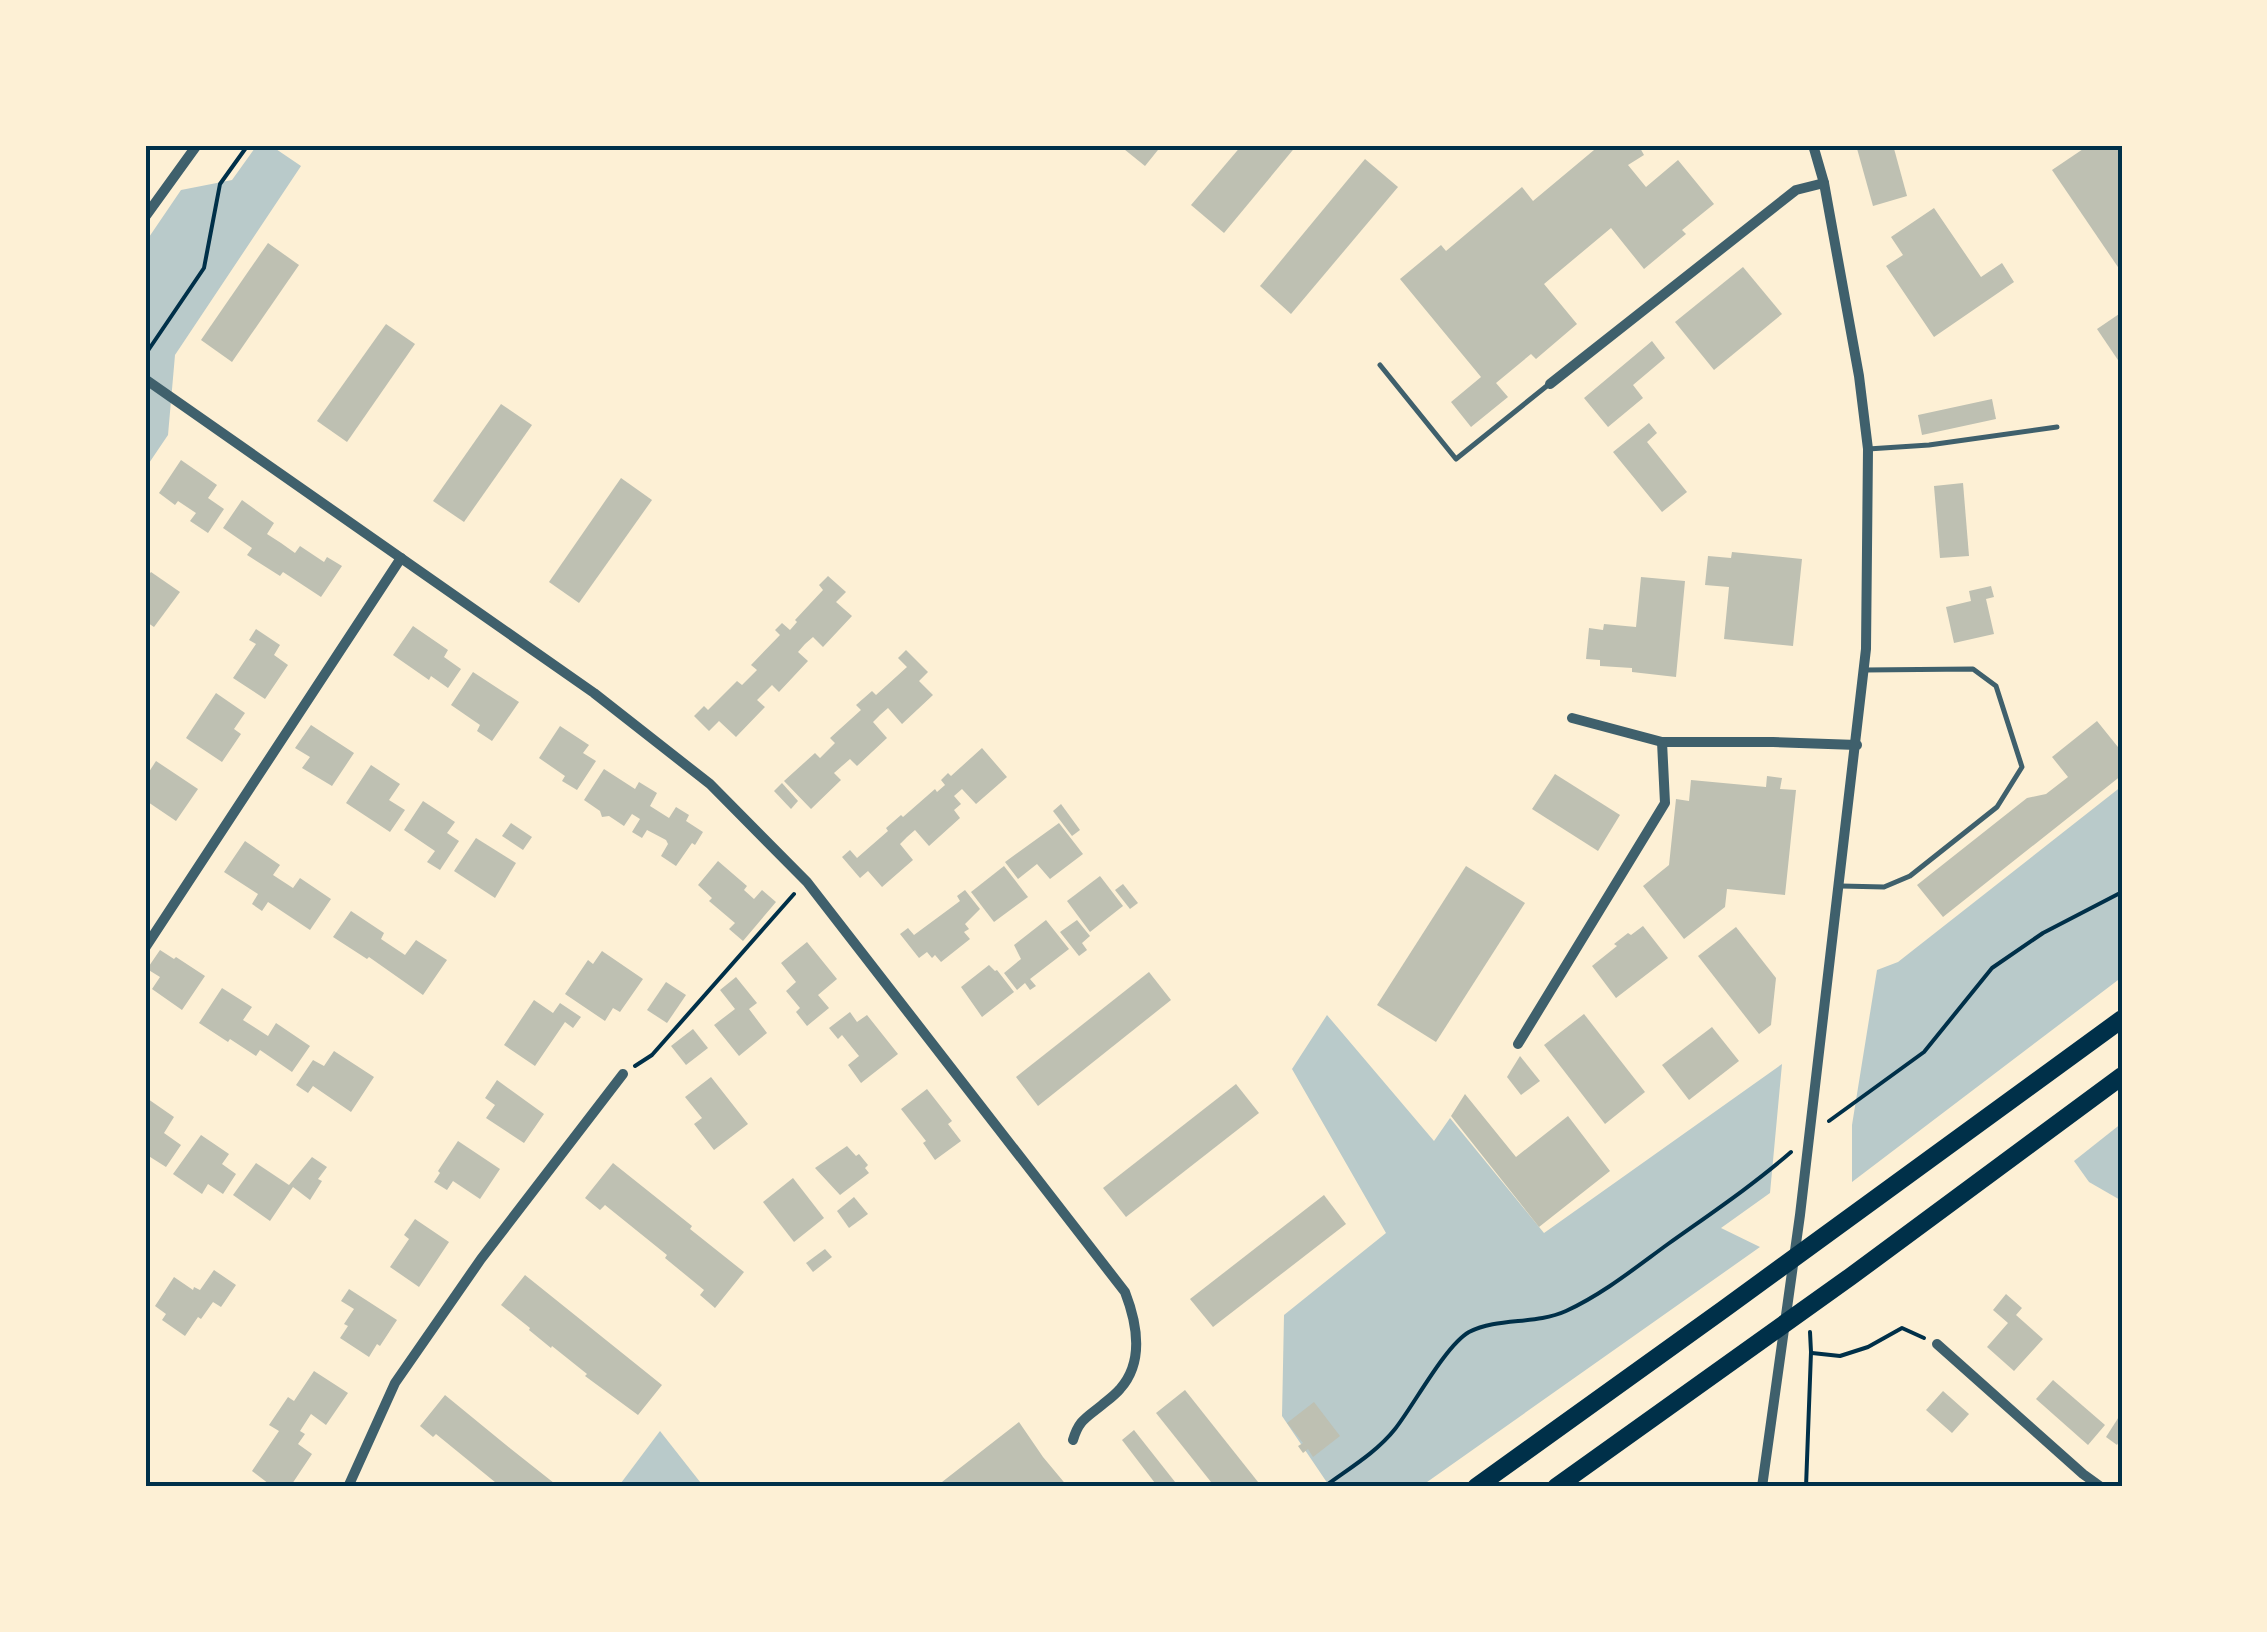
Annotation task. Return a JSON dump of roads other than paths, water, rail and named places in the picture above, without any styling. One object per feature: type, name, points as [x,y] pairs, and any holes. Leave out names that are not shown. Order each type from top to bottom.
[{"type":"highway","points":[[1476,1487],[2122,1019]]},
{"type":"highway","points":[[1556,1487],[2122,1076]]},
{"type":"street","points":[[145,217],[198,145]]},
{"type":"street","points":[[1762,1487],[1800,1215],[1865,670],[1868,449],[1859,376],[1814,145]]},
{"type":"street","points":[[1550,384],[1796,190],[1824,184]]},
{"type":"street","points":[[145,379],[594,693],[710,784],[806,882],[1124,1292],[1135,1318],[1138,1341],[1132,1368],[1122,1388],[1078,1425],[1073,1440]]},
{"type":"street","points":[[145,948],[401,558]]},
{"type":"street","points":[[1572,718],[1662,742],[1856,745]]},
{"type":"street","points":[[1518,1044],[1665,803],[1662,742]]},
{"type":"street","points":[[348,1487],[394,1383],[481,1259],[622,1074]]},
{"type":"street","points":[[1937,1344],[2101,1487]]},
{"type":"lane","points":[[1380,365],[1456,459],[1550,384]]},
{"type":"lane","points":[[1868,449],[1929,445],[2057,427]]},
{"type":"lane","points":[[1838,886],[1884,887],[1910,876],[1997,807],[2022,767],[1996,686],[1973,669],[1865,670]]}]
